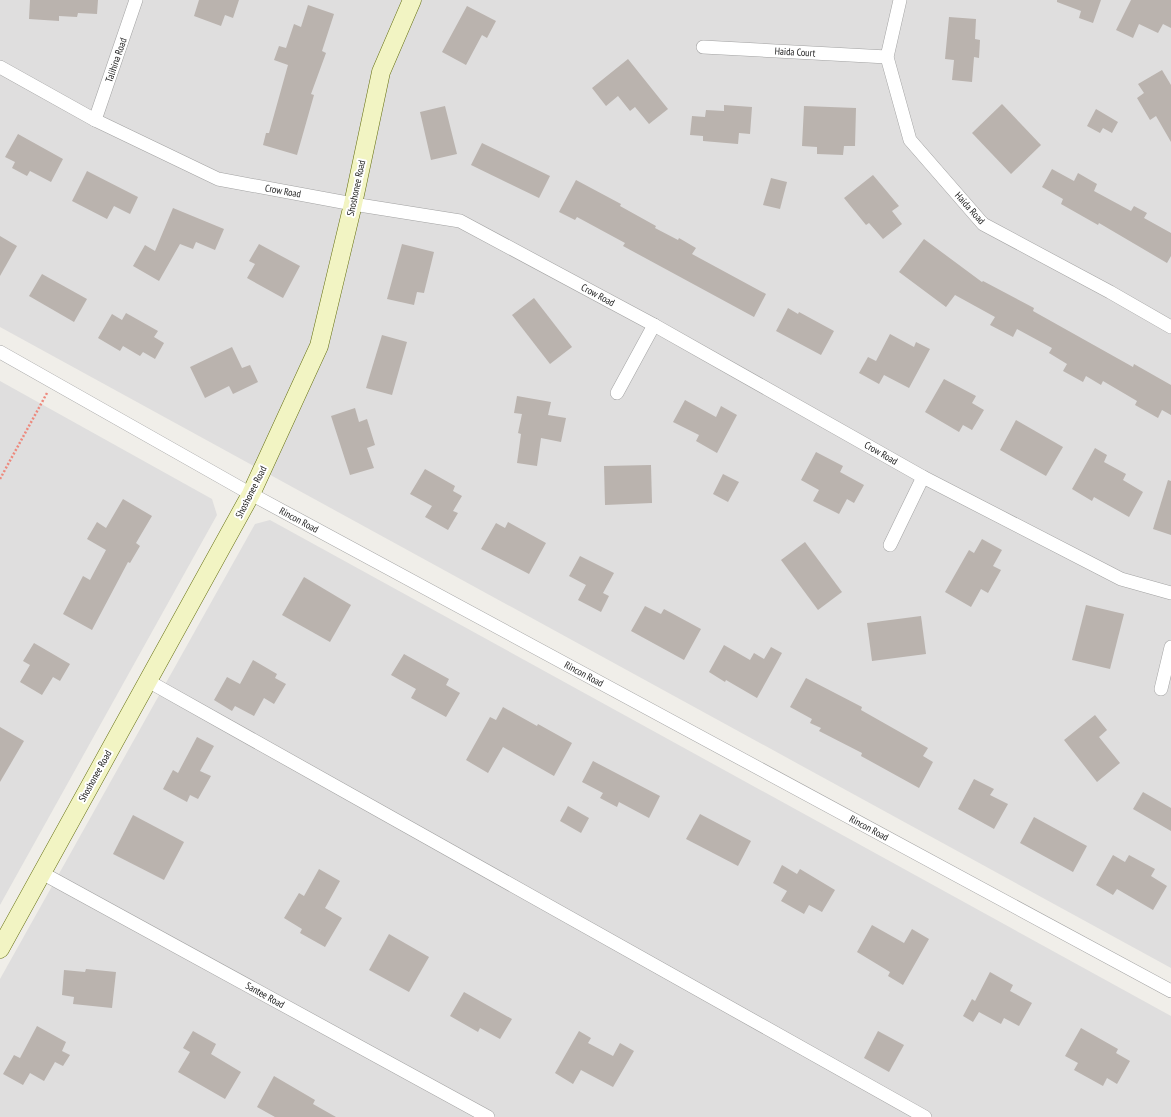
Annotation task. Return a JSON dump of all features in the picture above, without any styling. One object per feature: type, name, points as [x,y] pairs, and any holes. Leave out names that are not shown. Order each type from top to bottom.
[{"type":"street","name":"Talihina Road","points":[[95,120],[136,0]]},
{"type":"street","name":"Shoshonee Road","points":[[0,949],[251,494],[319,346],[353,204],[381,72],[412,0]]},
{"type":"street","name":"Haida Road","points":[[900,0],[887,58],[910,140],[983,224],[1110,292],[1171,327]]},
{"type":"street","name":"Haida Court","points":[[703,47],[887,58]]},
{"type":"street","name":"Crow Road","points":[[0,67],[95,120],[218,179],[353,204],[460,221],[654,325],[923,477],[1121,579],[1171,593]]},
{"type":"street","points":[[617,393],[654,325]]},
{"type":"street","name":"Rincon Road","points":[[0,352],[251,494],[1171,990]]},
{"type":"street","points":[[890,545],[923,477]]},
{"type":"street","points":[[1161,690],[1171,646]]},
{"type":"street","points":[[148,681],[925,1117]]},
{"type":"street","name":"Santee Road","points":[[42,873],[488,1117]]},
{"type":"path","points":[[0,479],[53,382]]},
{"type":"shaded area","points":[[0,0],[1171,0],[1171,968],[0,327]]},
{"type":"shaded area","points":[[0,381],[212,499],[217,515],[0,905]]},
{"type":"shaded area","points":[[270,520],[1171,1016],[1171,1117],[0,1117],[0,979],[255,524]]},
{"type":"building","points":[[30,0],[98,0],[97,14],[78,13],[77,17],[59,16],[59,21],[29,19]]},
{"type":"building","points":[[199,0],[239,0],[233,18],[225,15],[221,26],[194,16]]},
{"type":"building","points":[[1057,0],[1101,0],[1093,23],[1079,18],[1081,11],[1057,2]]},
{"type":"building","points":[[1131,0],[1171,0],[1171,28],[1163,24],[1158,33],[1139,24],[1133,38],[1116,30]]},
{"type":"building","points":[[308,5],[334,14],[322,51],[326,53],[311,94],[314,95],[297,155],[263,145],[266,133],[269,133],[288,65],[274,60],[279,46],[286,48],[294,24],[301,27]]},
{"type":"building","points":[[467,6],[496,21],[487,38],[482,35],[466,65],[442,52]]},
{"type":"building","points":[[949,17],[976,19],[975,39],[980,40],[979,58],[974,57],[972,82],[952,80],[954,60],[945,59]]},
{"type":"building","points":[[628,59],[668,109],[649,124],[635,107],[630,111],[618,96],[606,106],[592,88]]},
{"type":"building","points":[[1162,70],[1171,85],[1171,142],[1156,116],[1150,120],[1137,98],[1144,93],[1138,84]]},
{"type":"building","points":[[1002,104],[1041,145],[1011,174],[972,133]]},
{"type":"building","points":[[724,105],[752,107],[750,134],[739,133],[738,144],[703,141],[703,136],[690,135],[692,116],[705,117],[706,110],[724,111]]},
{"type":"building","points":[[445,106],[457,154],[431,160],[420,112]]},
{"type":"building","points":[[804,106],[856,108],[855,146],[844,146],[843,155],[817,154],[817,147],[802,146]]},
{"type":"building","points":[[1096,109],[1118,122],[1112,133],[1103,128],[1100,133],[1087,126]]},
{"type":"building","points":[[18,134],[63,159],[51,182],[30,171],[27,176],[12,168],[15,162],[5,157]]},
{"type":"building","points":[[482,143],[550,176],[539,198],[471,165]]},
{"type":"building","points":[[1052,169],[1074,181],[1078,173],[1097,184],[1094,191],[1131,211],[1134,206],[1147,213],[1144,218],[1171,233],[1171,256],[1167,263],[1099,223],[1098,225],[1061,204],[1063,199],[1042,187]]},
{"type":"building","points":[[87,171],[138,197],[130,214],[114,206],[107,219],[72,201]]},
{"type":"building","points":[[873,175],[899,206],[892,211],[902,224],[883,239],[869,223],[866,225],[844,198]]},
{"type":"building","points":[[771,178],[787,182],[780,209],[763,205]]},
{"type":"building","points":[[576,180],[621,204],[620,206],[656,226],[655,228],[678,240],[679,238],[696,248],[692,254],[766,294],[754,317],[623,246],[625,243],[577,217],[575,220],[559,212]]},
{"type":"building","points":[[173,208],[224,229],[215,250],[196,242],[193,249],[180,244],[159,281],[133,266],[145,245],[155,251]]},
{"type":"building","points":[[0,236],[17,246],[0,276]]},
{"type":"building","points":[[924,239],[982,282],[983,281],[1034,308],[1033,311],[1133,367],[1134,364],[1171,385],[1171,415],[1162,410],[1158,418],[1135,405],[1137,401],[1103,381],[1101,385],[1086,376],[1083,382],[1063,371],[1067,364],[1049,353],[1052,348],[1017,329],[1013,337],[990,325],[995,317],[955,295],[946,307],[899,272]]},
{"type":"building","points":[[259,244],[300,266],[283,298],[247,278],[255,264],[249,261]]},
{"type":"building","points":[[402,244],[434,252],[424,293],[417,292],[414,305],[387,299]]},
{"type":"building","points":[[42,274],[87,299],[74,322],[29,296]]},
{"type":"building","points":[[534,298],[572,347],[550,364],[512,315]]},
{"type":"building","points":[[788,308],[798,314],[799,312],[834,331],[821,355],[776,331]]},
{"type":"building","points":[[126,313],[158,331],[154,337],[164,343],[155,359],[143,352],[140,356],[123,346],[120,351],[98,338],[112,314],[122,320]]},
{"type":"building","points":[[890,334],[914,347],[916,342],[930,349],[909,388],[884,375],[879,384],[859,373],[868,357],[876,361]]},
{"type":"building","points":[[382,335],[407,342],[392,395],[366,388]]},
{"type":"building","points":[[232,347],[242,368],[250,365],[258,382],[233,394],[229,386],[205,398],[190,367]]},
{"type":"building","points":[[944,379],[976,396],[972,403],[984,410],[972,430],[963,425],[959,432],[925,412]]},
{"type":"building","points":[[517,396],[551,402],[548,415],[566,418],[561,442],[541,438],[537,466],[517,463],[521,434],[518,433],[522,414],[514,413]]},
{"type":"building","points":[[685,400],[716,417],[721,406],[737,415],[717,453],[696,441],[699,435],[673,422]]},
{"type":"building","points":[[355,408],[359,422],[367,419],[375,445],[367,448],[374,468],[350,475],[331,416]]},
{"type":"building","points":[[1016,420],[1063,447],[1046,476],[1000,450]]},
{"type":"building","points":[[1095,448],[1107,455],[1104,462],[1126,474],[1123,480],[1143,492],[1129,517],[1094,497],[1092,501],[1072,489]]},
{"type":"building","points":[[816,452],[843,466],[840,472],[864,485],[854,503],[847,499],[839,514],[813,501],[819,490],[801,480]]},
{"type":"building","points":[[651,465],[652,503],[605,505],[604,466]]},
{"type":"building","points":[[425,469],[455,486],[453,491],[462,496],[453,511],[458,513],[448,530],[425,517],[432,506],[410,494]]},
{"type":"building","points":[[723,474],[739,482],[728,502],[713,494]]},
{"type":"building","points":[[1168,480],[1171,481],[1171,535],[1153,529]]},
{"type":"building","points":[[123,499],[152,516],[136,543],[140,546],[130,563],[128,562],[92,630],[63,614],[83,576],[90,580],[106,550],[87,539],[97,522],[106,528]]},
{"type":"building","points":[[508,522],[546,543],[529,574],[481,549],[496,523],[505,528]]},
{"type":"building","points":[[982,539],[1002,550],[993,566],[1001,570],[988,593],[981,589],[971,607],[945,592],[969,550],[974,553]]},
{"type":"building","points":[[805,542],[842,592],[818,610],[781,560]]},
{"type":"building","points":[[580,556],[614,573],[603,593],[609,596],[601,612],[578,600],[586,585],[569,576]]},
{"type":"building","points":[[304,577],[351,605],[330,642],[282,615]]},
{"type":"building","points":[[1086,605],[1124,614],[1110,669],[1072,660]]},
{"type":"building","points":[[645,606],[661,614],[664,609],[701,629],[684,660],[631,631]]},
{"type":"building","points":[[921,616],[926,654],[872,661],[867,623]]},
{"type":"building","points":[[34,643],[70,664],[60,681],[53,677],[42,695],[20,682],[30,665],[23,661]]},
{"type":"building","points":[[724,645],[750,660],[754,653],[764,659],[771,647],[782,653],[757,698],[709,672]]},
{"type":"building","points":[[404,654],[449,679],[446,685],[460,693],[446,717],[411,698],[416,689],[391,675]]},
{"type":"building","points":[[253,660],[277,674],[275,678],[286,684],[274,704],[264,698],[254,716],[235,706],[232,711],[214,700],[227,677],[240,684]]},
{"type":"building","points":[[806,678],[862,707],[861,710],[928,748],[923,756],[933,762],[919,788],[861,756],[862,753],[819,731],[821,728],[810,723],[812,719],[790,707]]},
{"type":"building","points":[[503,707],[572,743],[554,776],[503,747],[488,773],[466,760],[490,717],[496,720]]},
{"type":"building","points":[[1095,715],[1107,730],[1099,737],[1120,763],[1097,782],[1064,740]]},
{"type":"building","points":[[0,727],[24,741],[0,782]]},
{"type":"building","points":[[197,737],[214,746],[200,771],[211,776],[198,799],[190,795],[187,802],[163,789],[173,770],[178,773]]},
{"type":"building","points":[[593,761],[660,796],[649,818],[619,802],[617,807],[600,798],[603,793],[582,782]]},
{"type":"building","points":[[974,779],[994,789],[990,795],[1008,804],[994,829],[958,809]]},
{"type":"building","points":[[1143,792],[1171,808],[1171,831],[1133,809]]},
{"type":"building","points":[[568,806],[589,818],[581,833],[560,821]]},
{"type":"building","points":[[700,814],[751,841],[738,866],[686,839]]},
{"type":"building","points":[[133,815],[184,842],[164,880],[113,854]]},
{"type":"building","points":[[1034,817],[1087,846],[1073,872],[1020,843]]},
{"type":"building","points":[[1113,855],[1125,862],[1129,855],[1155,869],[1151,876],[1167,886],[1153,910],[1117,889],[1113,895],[1096,885]]},
{"type":"building","points":[[782,865],[797,874],[800,869],[835,890],[822,912],[809,905],[804,914],[781,901],[787,891],[773,883]]},
{"type":"building","points":[[319,869],[340,881],[325,908],[342,918],[325,947],[300,933],[302,929],[284,918],[299,893],[304,896]]},
{"type":"building","points":[[872,925],[904,943],[912,929],[929,939],[903,985],[888,976],[890,972],[857,952]]},
{"type":"building","points":[[389,934],[429,957],[409,992],[369,970]]},
{"type":"building","points":[[86,969],[116,972],[112,1008],[73,1004],[74,997],[62,995],[64,970],[85,972]]},
{"type":"building","points":[[990,972],[1013,985],[1010,991],[1032,1003],[1019,1026],[1004,1018],[1001,1024],[979,1012],[973,1022],[963,1016],[972,999],[975,1001]]},
{"type":"building","points":[[464,992],[512,1019],[500,1039],[480,1028],[478,1032],[450,1016]]},
{"type":"building","points":[[37,1026],[66,1042],[62,1051],[70,1055],[63,1066],[55,1062],[44,1081],[30,1073],[23,1085],[3,1074],[14,1055],[20,1058]]},
{"type":"building","points":[[1081,1028],[1118,1049],[1116,1053],[1130,1061],[1117,1084],[1107,1078],[1103,1086],[1074,1070],[1078,1063],[1065,1056]]},
{"type":"building","points":[[193,1031],[216,1044],[211,1054],[241,1072],[225,1099],[178,1072],[190,1052],[183,1048]]},
{"type":"building","points":[[579,1031],[591,1038],[588,1043],[613,1056],[620,1043],[634,1051],[613,1087],[581,1070],[573,1084],[555,1073]]},
{"type":"building","points":[[878,1031],[904,1045],[889,1072],[864,1058]]},
{"type":"building","points":[[274,1076],[315,1100],[313,1104],[336,1117],[275,1117],[257,1107]]}]
